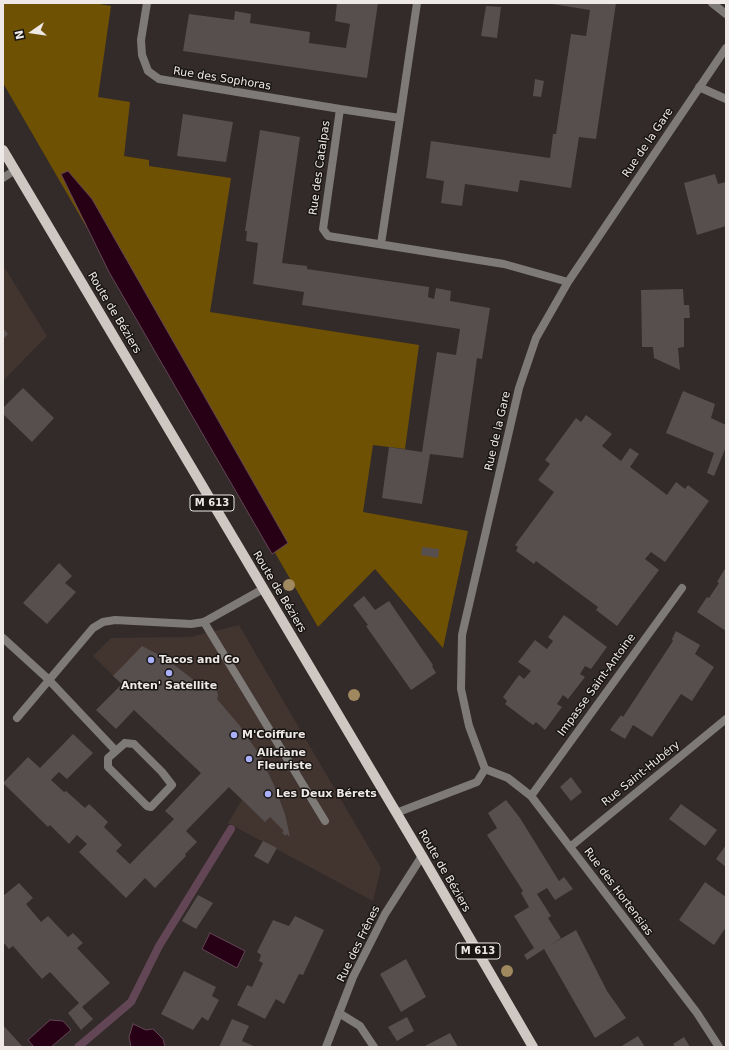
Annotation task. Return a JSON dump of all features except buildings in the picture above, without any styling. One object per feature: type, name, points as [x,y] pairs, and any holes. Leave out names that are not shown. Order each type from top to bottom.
[{"type":"main road","name":"Route de Béziers","points":[[3,150],[422,856],[533,1047]]},
{"type":"street","name":"Rue des Sophoras","points":[[147,3],[141,40],[142,55],[148,70],[159,79],[340,109]]},
{"type":"street","points":[[381,244],[417,3]]},
{"type":"street","points":[[712,3],[726,14]]},
{"type":"street","name":"Rue de la Gare","points":[[485,769],[468,726],[461,689],[462,635],[519,388],[536,338],[568,282],[726,48]]},
{"type":"street","points":[[699,87],[726,99]]},
{"type":"street","name":"Rue des Catalpas","points":[[400,118],[340,109],[323,229],[328,236],[504,264],[568,282]]},
{"type":"street","points":[[3,178],[15,170]]},
{"type":"street","name":"Impasse Saint-Antoine","points":[[531,796],[682,588]]},
{"type":"street","points":[[16,718],[92,628],[102,622],[115,620],[191,624],[204,622],[263,589]]},
{"type":"street","points":[[204,622],[325,821]]},
{"type":"street","points":[[3,638],[48,679],[115,750]]},
{"type":"street","name":"Rue Saint-Hubéry","points":[[570,847],[726,719]]},
{"type":"street","points":[[125,742],[134,744],[172,785],[170,789],[151,807],[147,806],[108,767],[108,758],[115,750],[125,742]]},
{"type":"street","points":[[396,814],[477,782],[485,769]]},
{"type":"street","name":"Rue des Hortensias","points":[[485,769],[508,778],[531,796],[697,1013],[719,1047]]},
{"type":"street","name":"Rue des Frênes","points":[[326,1047],[353,978],[385,914],[422,856]]},
{"type":"street","points":[[339,1013],[360,1026],[374,1047]]},
{"type":"shaded area","points":[[3,3],[93,3],[111,6],[98,97],[130,102],[124,156],[149,160],[149,166],[231,178],[210,312],[419,345],[405,449],[373,445],[363,512],[468,531],[443,648],[375,569],[318,627],[3,83]]},
{"type":"shaded area","points":[[68,171],[92,199],[288,543],[272,554],[109,272],[61,174]]},
{"type":"shaded area","points":[[3,265],[47,336],[3,381]]},
{"type":"shaded area","points":[[239,625],[381,868],[373,901],[228,823],[242,800],[207,767],[201,773],[134,710],[141,703],[93,656],[111,638],[190,637]]},
{"type":"shaded area","points":[[210,933],[245,951],[237,968],[202,949]]},
{"type":"shaded area","points":[[50,1020],[63,1021],[71,1030],[51,1047],[34,1047],[28,1040]]},
{"type":"shaded area","points":[[133,1024],[146,1030],[153,1029],[163,1039],[165,1047],[131,1047],[129,1037]]},
{"type":"waterway","points":[[78,1047],[131,1002],[159,946],[231,829]]},
{"type":"place","name":"Tacos and Co","points":[[151,660]]},
{"type":"place","name":"Anten' Satellite","points":[[169,673]]},
{"type":"place","name":"M'Coiffure","points":[[234,735]]},
{"type":"place","name":"Aliciane Fleuriste","points":[[249,759]]},
{"type":"place","name":"Les Deux Bérets","points":[[268,794]]}]
